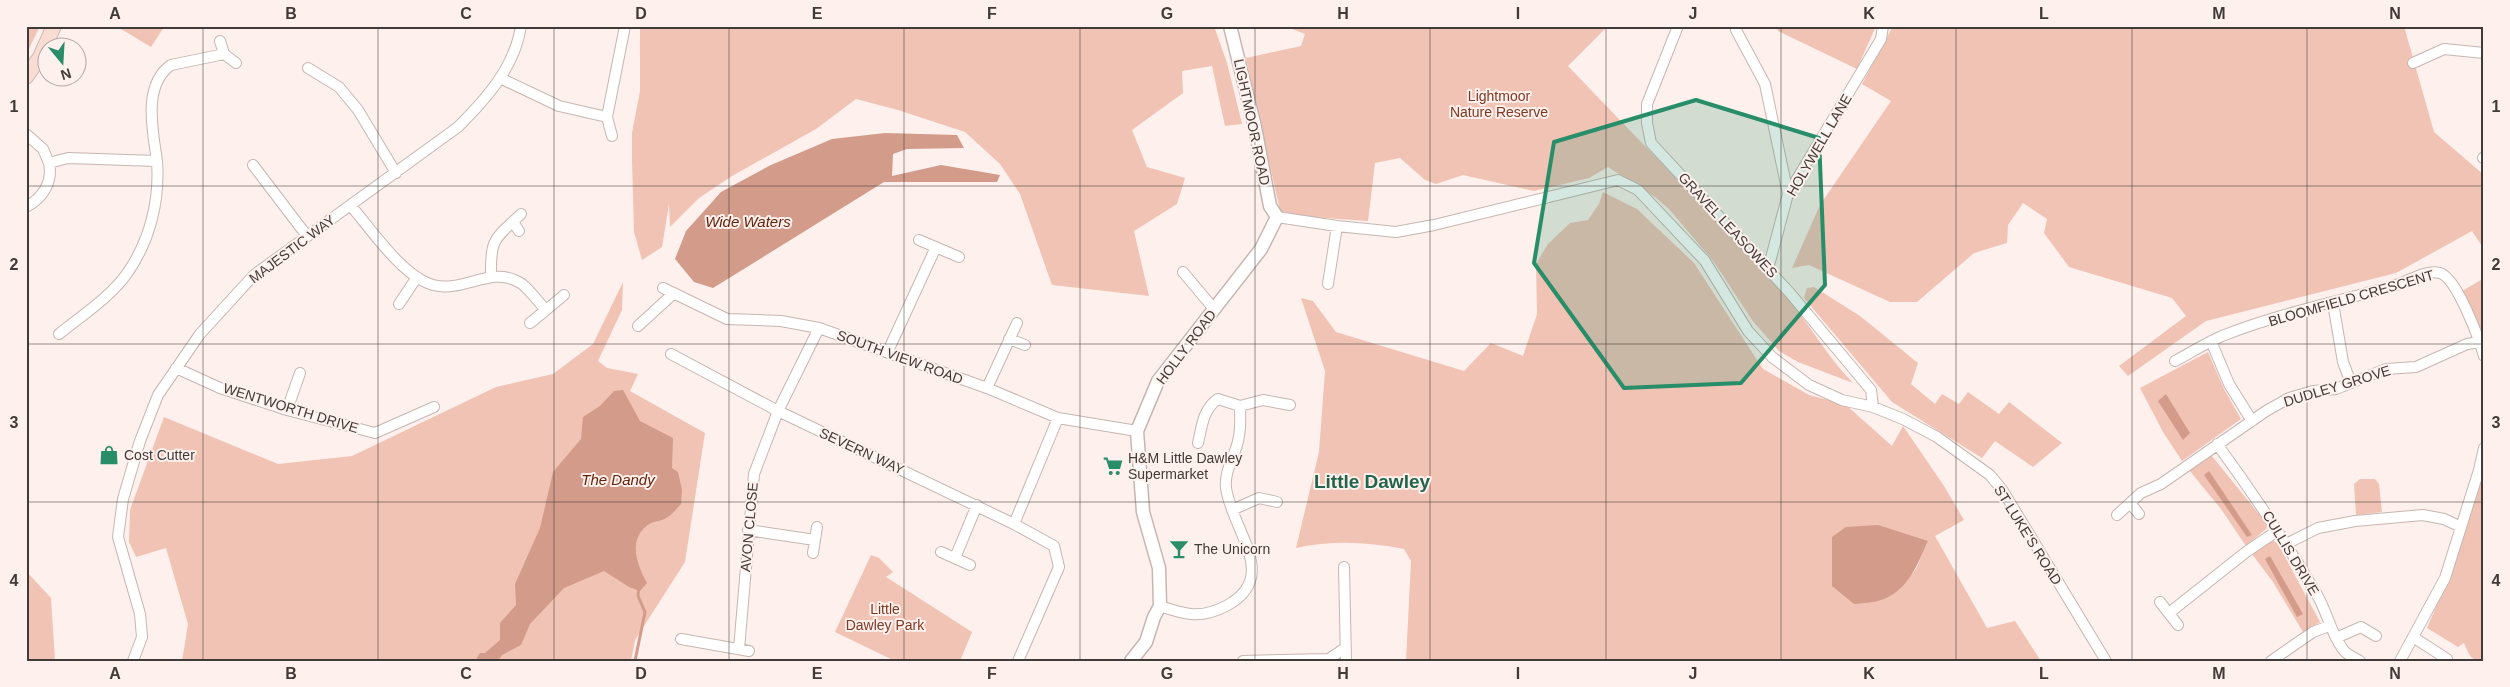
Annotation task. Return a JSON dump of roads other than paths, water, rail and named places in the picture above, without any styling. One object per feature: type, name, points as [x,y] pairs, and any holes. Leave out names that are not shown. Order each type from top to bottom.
[{"type":"main road","points":[[26,77],[40,56],[54,26]]},
{"type":"street","name":"MAJESTIC WAY","points":[[133,661],[142,637],[140,614],[118,537],[122,509],[143,431],[158,395],[200,334],[254,275],[458,127],[486,100],[509,64],[521,26]]},
{"type":"street","points":[[612,136],[607,117],[625,26]]},
{"type":"street","name":"LIGHTMOOR ROAD","points":[[1230,26],[1255,127],[1270,206],[1277,216]]},
{"type":"street","name":"GRAVEL LEASOWES","points":[[1678,26],[1648,104],[1647,123],[1651,143],[1768,269],[1871,390],[1873,407]]},
{"type":"street","name":"HOLYWELL LANE","points":[[1768,269],[1788,194],[1881,39],[1883,26]]},
{"type":"street","points":[[1736,30],[1765,84],[1788,194]]},
{"type":"street","points":[[220,41],[224,54],[236,63]]},
{"type":"street","points":[[2413,63],[2444,49],[2484,53]]},
{"type":"street","points":[[59,334],[95,305],[128,273],[147,237],[155,207],[158,175],[152,99],[154,88],[159,78],[167,68],[178,62],[224,54]]},
{"type":"street","points":[[308,68],[339,87],[358,110],[396,173]]},
{"type":"street","points":[[500,78],[559,106],[607,117]]},
{"type":"street","points":[[26,134],[43,149],[48,162],[50,176],[47,186],[37,201],[26,207]]},
{"type":"street","points":[[48,162],[68,158],[157,161]]},
{"type":"street","points":[[253,165],[307,236]]},
{"type":"street","name":"ST LUKE'S ROAD","points":[[1277,216],[1336,226],[1396,232],[1434,225],[1618,180],[1638,190],[1705,261],[1748,331],[1772,357],[1809,385],[1842,400],[1873,407],[1903,419],[1937,437],[1990,476],[2003,491],[2106,661]]},
{"type":"street","points":[[351,206],[398,260],[416,277],[432,285],[449,287],[491,276],[509,277],[523,285],[546,310]]},
{"type":"street","points":[[491,276],[491,250],[499,235],[516,226],[521,214]]},
{"type":"street","name":"HOLLY ROAD","points":[[1131,661],[1146,642],[1154,617],[1160,606],[1159,568],[1143,512],[1137,431],[1158,381],[1261,250],[1277,216]]},
{"type":"street","points":[[1328,284],[1336,226]]},
{"type":"street","points":[[919,240],[959,257]]},
{"type":"street","points":[[888,351],[936,247]]},
{"type":"street","points":[[1183,272],[1214,309]]},
{"type":"street","name":"BLOOMFIELD CRESCENT","points":[[2175,361],[2211,341],[2313,307],[2400,284],[2430,273],[2439,273],[2445,276],[2452,284],[2475,326],[2484,356]]},
{"type":"street","points":[[399,304],[416,277]]},
{"type":"street","name":"SOUTH VIEW ROAD","points":[[663,288],[727,318],[781,321],[819,328],[888,351],[987,388],[1058,418],[1137,431]]},
{"type":"street","points":[[638,326],[674,293]]},
{"type":"street","points":[[530,323],[564,295]]},
{"type":"street","points":[[2333,303],[2343,362],[2351,383]]},
{"type":"street","points":[[987,388],[1017,323]]},
{"type":"street","name":"AVON CLOSE","points":[[681,639],[744,650],[748,530],[754,474],[778,411],[819,328]]},
{"type":"street","points":[[1009,339],[1025,345]]},
{"type":"street","points":[[2211,341],[2229,384],[2252,421]]},
{"type":"street","name":"DUDLEY GROVE","points":[[2117,515],[2142,493],[2161,484],[2217,444],[2289,398],[2313,391],[2336,389],[2386,369],[2416,367],[2467,344],[2480,342]]},
{"type":"street","name":"SEVERN WAY","points":[[671,354],[778,411],[977,505],[1054,546],[1058,567],[1018,661]]},
{"type":"street","name":"WENTWORTH DRIVE","points":[[176,368],[220,388],[286,410],[375,433],[434,408]]},
{"type":"street","points":[[286,410],[300,373]]},
{"type":"street","points":[[1198,443],[1205,414],[1210,404],[1218,399],[1240,406],[1263,400],[1290,405]]},
{"type":"street","points":[[1160,606],[1181,613],[1201,615],[1218,610],[1237,600],[1245,592],[1254,571],[1232,510],[1226,475],[1239,436],[1240,406]]},
{"type":"street","points":[[1014,524],[1058,418]]},
{"type":"street","name":"CULLIS DRIVE","points":[[2217,444],[2262,505],[2286,544],[2317,595],[2329,626],[2343,650],[2360,661]]},
{"type":"street","points":[[2400,661],[2445,578],[2479,470],[2484,448]]},
{"type":"street","points":[[1232,510],[1259,498],[1277,502]]},
{"type":"street","points":[[2130,504],[2139,514]]},
{"type":"street","points":[[955,558],[977,505]]},
{"type":"street","points":[[2286,544],[2318,528],[2423,515],[2444,519],[2461,527]]},
{"type":"street","points":[[813,553],[817,527]]},
{"type":"street","points":[[748,530],[815,540]]},
{"type":"street","points":[[2169,613],[2246,552],[2277,531]]},
{"type":"street","points":[[941,552],[970,566]]},
{"type":"street","points":[[1344,567],[1346,661]]},
{"type":"street","points":[[2160,602],[2178,625]]},
{"type":"street","points":[[2271,661],[2312,632],[2329,626]]},
{"type":"street","points":[[2336,638],[2361,627],[2376,636]]},
{"type":"street","points":[[2414,637],[2447,659]]},
{"type":"street","points":[[1242,661],[1329,659],[1346,648]]},
{"type":"water","name":"Wide Waters","points":[[885,133],[957,135],[964,148],[907,149],[893,154],[892,176],[941,165],[1000,175],[997,182],[884,182],[713,288],[694,282],[675,259],[686,231],[721,192],[771,165],[832,139]]},
{"type":"water","name":"The Dandy","points":[[623,390],[640,421],[673,438],[672,468],[678,472],[682,490],[681,504],[674,512],[664,519],[651,523],[639,535],[636,543],[637,559],[647,583],[640,591],[629,587],[604,571],[564,588],[530,624],[521,645],[502,655],[498,661],[475,661],[480,653],[485,653],[500,640],[500,623],[516,605],[515,584],[540,528],[553,472],[581,439],[583,417],[600,406],[614,391]]},
{"type":"water","points":[[2166,394],[2190,433],[2183,440],[2158,401]]},
{"type":"water","points":[[2209,471],[2252,535],[2247,537],[2204,475]]},
{"type":"water","points":[[1878,525],[1928,541],[1910,576],[1898,591],[1878,601],[1854,604],[1832,586],[1832,537],[1846,527]]},
{"type":"water","points":[[2270,556],[2303,614],[2297,617],[2265,559]]},
{"type":"waterway","points":[[635,661],[645,612],[638,596],[639,586]]},
{"type":"place","name":"Cost Cutter","points":[[109,455]]},
{"type":"place","name":"H&M Little Dawley Supermarket","points":[[1113,466]]},
{"type":"place","name":"The Unicorn","points":[[1179,549]]},
{"type":"district","name":"Little Dawley","points":[[1372,481]]},
{"type":"park label","name":"Lightmoor Nature Reserve","points":[[1499,104]]},
{"type":"park label","name":"Little Dawley Park","points":[[885,618]]}]
